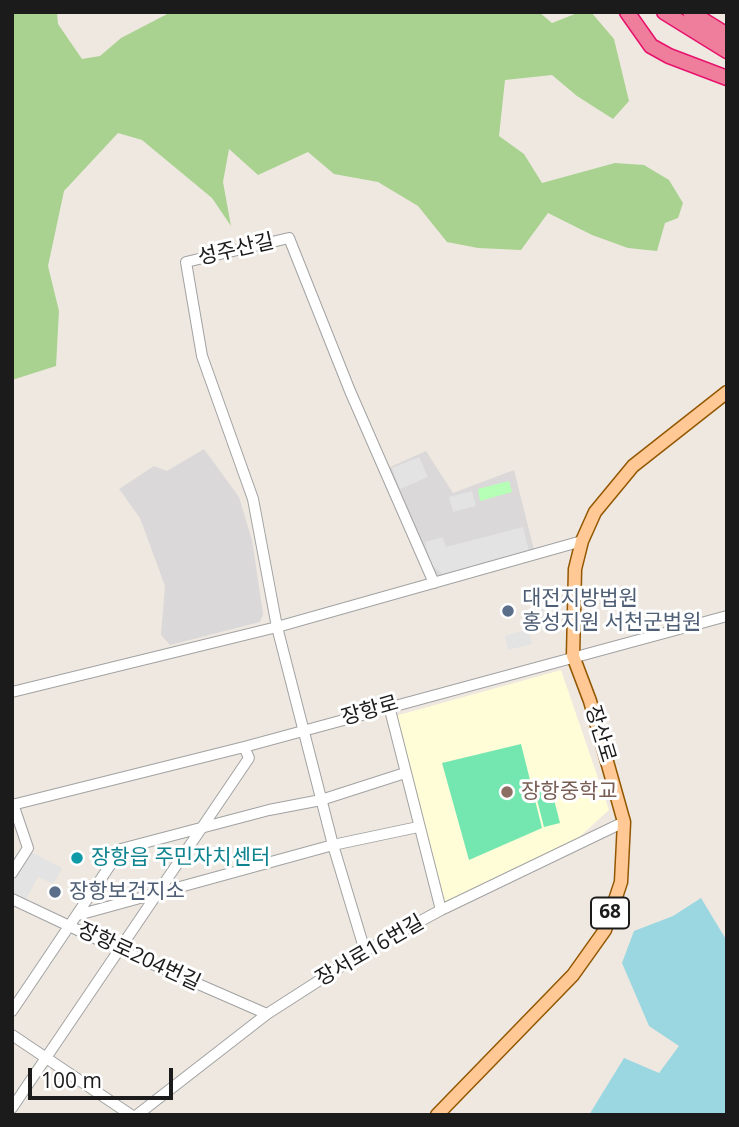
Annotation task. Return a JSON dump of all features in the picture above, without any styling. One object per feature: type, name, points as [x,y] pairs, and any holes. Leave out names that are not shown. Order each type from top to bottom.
[{"type":"highway","points":[[627,12],[652,46],[669,56],[727,78]]},
{"type":"highway","points":[[664,12],[727,51]]},
{"type":"highway","points":[[690,12],[727,35]]},
{"type":"main road","name":"장산로","points":[[437,1115],[573,975],[605,930],[621,882],[624,822],[590,702],[573,656],[575,569],[582,541],[595,512],[633,466],[727,393]]},
{"type":"street","name":"성주산길","points":[[365,951],[333,845],[276,627],[253,499],[202,356],[186,261],[289,238],[350,391],[434,583]]},
{"type":"street","points":[[12,692],[276,627],[582,541]]},
{"type":"street","name":"장항로","points":[[13,805],[244,747],[727,616]]},
{"type":"street","points":[[389,706],[441,910]]},
{"type":"street","points":[[12,1108],[154,894],[249,758],[244,747]]},
{"type":"street","points":[[12,1011],[121,849],[269,810],[321,800],[405,773]]},
{"type":"street","points":[[12,873],[28,848],[13,805]]},
{"type":"street","name":"장서로16번길","points":[[137,1115],[267,1014],[365,951],[441,910],[624,822]]},
{"type":"street","points":[[78,915],[333,845],[418,827]]},
{"type":"street","name":"장항로204번길","points":[[12,899],[72,925],[118,950],[267,1014]]},
{"type":"street","points":[[12,1035],[131,1115]]},
{"type":"shaded area","points":[[204,449],[239,497],[252,540],[263,614],[260,622],[170,645],[161,635],[165,586],[140,518],[119,489],[154,466],[167,471]]},
{"type":"shaded area","points":[[426,451],[453,493],[514,470],[535,554],[440,578],[433,575],[388,468]]},
{"type":"shaded area","points":[[419,457],[428,477],[400,489],[392,468]]},
{"type":"shaded area","points":[[472,491],[476,506],[453,512],[449,497]]},
{"type":"shaded area","points":[[523,527],[529,551],[443,574],[431,565],[425,542],[443,537],[446,547]]},
{"type":"shaded area","points":[[544,593],[551,625],[538,628],[531,596]]},
{"type":"shaded area","points":[[528,629],[532,644],[508,650],[505,636]]},
{"type":"shaded area","name":"장항중학교","points":[[561,670],[609,810],[575,841],[441,905],[395,716]]},
{"type":"shaded area","points":[[29,851],[62,868],[53,884],[38,877],[25,901],[12,894],[12,877]]},
{"type":"green space","points":[[12,12],[57,12],[58,24],[82,59],[100,56],[121,38],[171,12],[539,12],[552,23],[580,12],[591,12],[614,39],[629,101],[613,119],[577,96],[552,75],[505,80],[499,136],[524,154],[542,183],[615,163],[644,165],[669,180],[683,203],[678,218],[665,223],[657,251],[628,248],[592,235],[548,213],[521,250],[478,248],[447,242],[418,206],[378,182],[334,174],[308,152],[258,175],[229,149],[223,182],[231,226],[212,198],[142,140],[118,133],[64,191],[48,266],[59,311],[56,366],[12,380]]},
{"type":"green space","points":[[509,481],[512,492],[480,501],[478,489]]},
{"type":"green space","points":[[521,744],[542,828],[469,860],[442,763]]},
{"type":"green space","points":[[550,784],[560,823],[544,827],[534,788]]},
{"type":"water","points":[[701,898],[727,941],[727,1115],[589,1115],[624,1058],[659,1073],[679,1046],[649,1026],[622,963],[634,931],[673,916]]},
{"type":"place","name":"대전지방법원 홍성지원 서천군법원","points":[[508,611]]},
{"type":"place","name":"장항중학교","points":[[507,792]]},
{"type":"place","name":"장항읍 주민자치센터","points":[[77,858]]},
{"type":"place","name":"장항보건지소","points":[[55,892]]}]
